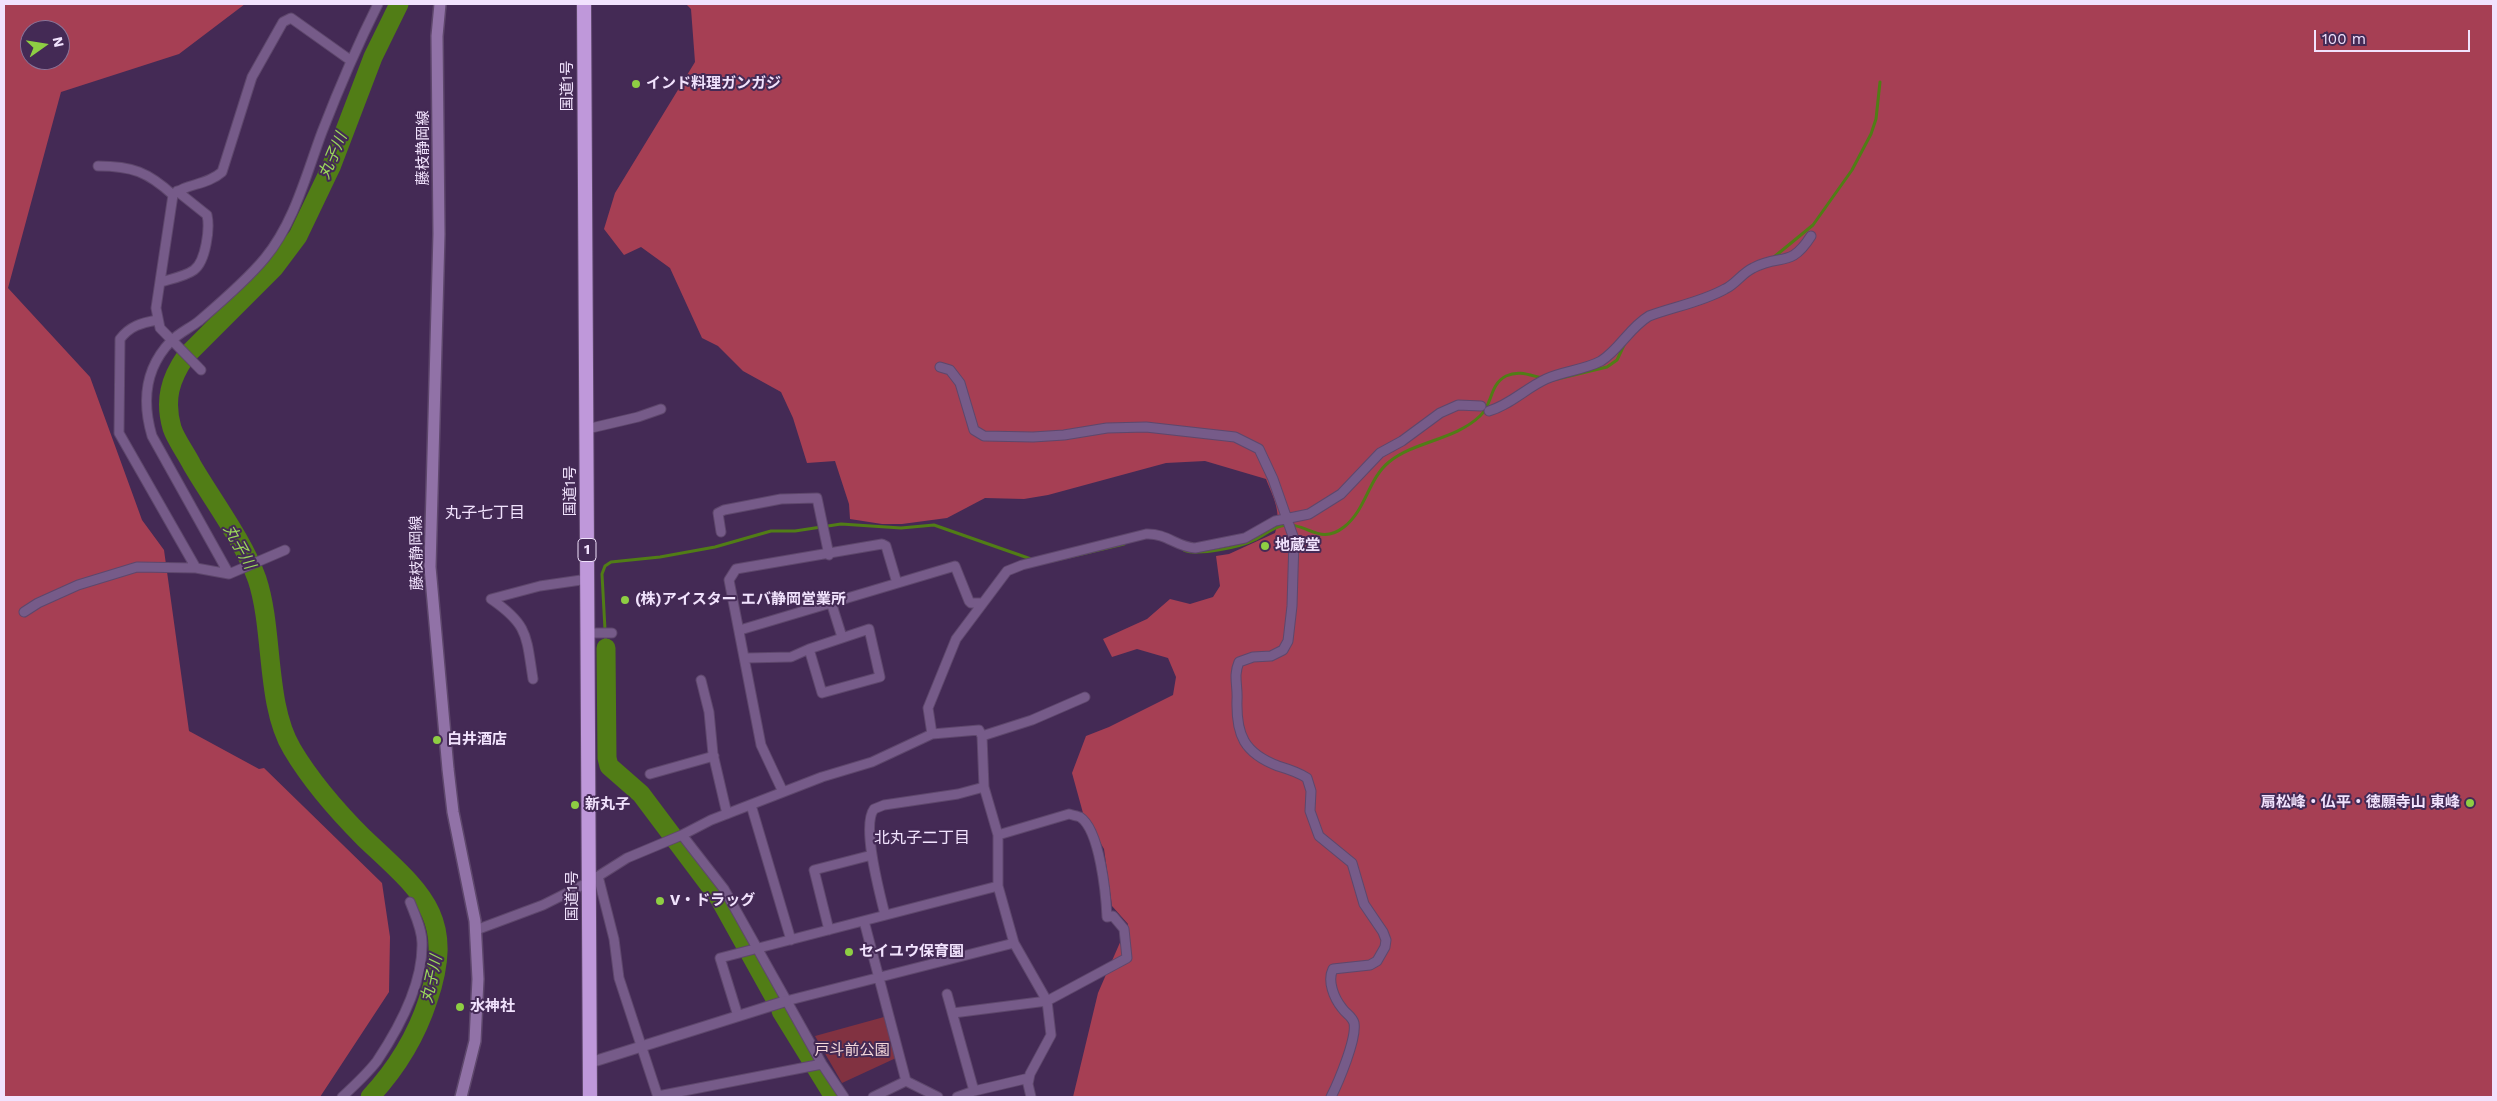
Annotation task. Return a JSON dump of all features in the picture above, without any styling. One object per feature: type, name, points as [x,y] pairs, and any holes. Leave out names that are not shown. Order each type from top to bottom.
[{"type":"highway","name":"国道1号","points":[[584,4],[588,579],[593,633],[593,879],[590,1097]]},
{"type":"main road","name":"藤枝静岡線","points":[[440,4],[437,36],[439,234],[430,567],[453,812],[467,873],[476,930],[477,1022],[461,1097]]},
{"type":"street","points":[[231,574],[152,436],[145,398],[149,379],[156,362],[173,342],[249,274],[276,242],[294,207],[350,60],[378,4]]},
{"type":"street","points":[[175,193],[213,180],[222,172],[252,77],[283,22],[292,18],[350,60]]},
{"type":"street","points":[[98,166],[120,166],[142,172],[207,214],[209,230],[199,265],[193,271],[161,282]]},
{"type":"street","points":[[175,193],[156,308],[157,320],[160,328],[198,367]]},
{"type":"street","points":[[932,734],[928,708],[956,640],[1007,571],[1022,565],[1146,534],[1158,533],[1188,548],[1207,547],[1252,536],[1275,521],[1309,514],[1322,508],[1342,494],[1380,453],[1402,441],[1449,408],[1466,405],[1485,409],[1498,408],[1532,386],[1549,378],[1600,361],[1614,350],[1638,323],[1649,316],[1726,289],[1751,268],[1764,263],[1788,259],[1800,252],[1811,236]]},
{"type":"street","points":[[157,320],[137,324],[126,331],[120,339],[119,433],[196,568]]},
{"type":"street","points":[[940,367],[950,370],[960,382],[974,430],[984,436],[1033,437],[1129,426],[1216,433],[1249,442],[1259,449],[1266,460],[1294,540],[1295,550],[1288,641],[1283,650],[1278,654],[1253,657],[1239,662],[1235,678],[1238,698],[1237,724],[1240,735],[1257,755],[1307,778],[1311,792],[1310,811],[1319,836],[1352,863],[1364,904],[1383,932],[1386,940],[1385,947],[1377,961],[1370,965],[1339,966],[1333,969],[1330,975],[1333,991],[1342,1008],[1352,1019],[1354,1026],[1352,1040],[1331,1097]]},
{"type":"street","points":[[587,429],[638,417],[661,409]]},
{"type":"street","points":[[721,532],[718,513],[724,510],[781,499],[817,498],[828,555]]},
{"type":"street","points":[[783,792],[761,745],[750,692],[746,658],[729,580],[736,569],[828,555],[882,544],[886,546],[897,583]]},
{"type":"street","points":[[24,612],[38,603],[78,585],[138,567],[196,568],[231,574],[261,559],[285,550]]},
{"type":"street","points":[[740,630],[955,566],[969,601],[971,603],[982,603]]},
{"type":"street","points":[[533,679],[526,634],[512,613],[491,599],[540,586],[588,579]]},
{"type":"street","points":[[831,602],[842,637]]},
{"type":"street","points":[[746,658],[791,657],[809,649],[842,637],[869,629],[880,677],[822,693],[809,649]]},
{"type":"street","points":[[593,633],[612,633]]},
{"type":"street","points":[[701,680],[709,712],[714,756],[727,814]]},
{"type":"street","points":[[982,736],[1032,720],[1084,697]]},
{"type":"street","points":[[476,930],[536,908],[593,879],[627,858],[677,838],[727,814],[783,792],[872,762],[932,734],[979,730],[982,736],[984,787],[998,835],[998,886],[1014,943],[1048,1001],[1051,1036],[1029,1078],[1031,1097]]},
{"type":"street","points":[[650,774],[714,756]]},
{"type":"street","points":[[885,915],[872,855],[871,812],[878,806],[958,794],[984,787]]},
{"type":"street","points":[[751,805],[791,940]]},
{"type":"street","points":[[953,1013],[1048,1001],[1127,958],[1124,929],[1113,916],[1107,917],[1106,897],[1098,856],[1091,833],[1081,817],[1069,814],[998,835]]},
{"type":"street","points":[[677,838],[724,889],[751,951],[786,1001],[841,1097]]},
{"type":"street","points":[[829,930],[814,870],[872,855]]},
{"type":"street","points":[[593,879],[614,939],[619,978],[658,1097],[822,1064]]},
{"type":"street","points":[[738,1016],[720,958],[998,886]]},
{"type":"street","points":[[342,1097],[376,1062],[392,1034],[416,983],[421,963],[422,941],[410,902]]},
{"type":"street","points":[[864,921],[906,1081],[938,1097]]},
{"type":"street","points":[[590,1063],[786,1001],[878,976],[1014,943]]},
{"type":"street","points":[[947,994],[974,1091]]},
{"type":"street","points":[[957,1097],[1029,1078]]},
{"type":"street","points":[[873,1097],[906,1081]]},
{"type":"green space","name":"戸斗前公園","points":[[884,1017],[896,1058],[842,1083],[815,1036]]},
{"type":"shaded area","points":[[4,4],[245,4],[179,54],[61,92],[8,288],[90,377],[142,520],[164,550],[189,731],[259,769],[264,768],[382,883],[390,937],[389,992],[320,1097],[4,1097]]},
{"type":"shaded area","points":[[686,4],[2493,4],[2493,1097],[1073,1097],[1098,993],[1128,924],[1112,906],[1104,849],[1083,813],[1072,773],[1086,736],[1109,727],[1173,695],[1176,677],[1168,658],[1137,649],[1112,657],[1103,639],[1147,619],[1170,599],[1190,604],[1213,597],[1220,586],[1216,556],[1229,554],[1275,533],[1278,519],[1274,500],[1266,479],[1205,461],[1166,463],[1048,495],[1024,499],[985,498],[947,518],[902,524],[882,524],[850,519],[849,504],[835,461],[807,463],[793,418],[781,392],[743,371],[718,346],[702,338],[670,268],[641,247],[624,255],[604,229],[615,193],[695,62],[691,9]]},
{"type":"waterway","name":"丸子川","points":[[370,1097],[405,1052],[423,1014],[436,971],[438,947],[435,926],[428,907],[417,890],[335,807],[316,784],[292,749],[283,731],[278,711],[266,621],[257,579],[236,535],[176,437],[170,418],[169,399],[172,382],[186,356],[274,268],[298,236],[331,167],[373,57],[399,4]]},
{"type":"waterway","points":[[1774,257],[1813,225],[1852,170],[1871,134],[1876,119],[1880,82]]},
{"type":"waterway","points":[[1553,380],[1607,367],[1617,360],[1625,343]]},
{"type":"waterway","points":[[1184,550],[1199,552],[1230,548],[1248,543],[1281,526],[1298,526],[1319,534],[1335,532],[1351,520],[1376,477],[1389,462],[1411,449],[1447,436],[1470,424],[1484,411],[1497,384],[1506,376],[1520,373],[1542,378]]},
{"type":"waterway","points":[[606,648],[602,574],[605,566],[611,562],[660,557],[715,547],[771,531],[795,531],[841,524],[901,528],[934,525],[1031,559]]},
{"type":"waterway","points":[[1052,561],[1124,544]]},
{"type":"waterway","points":[[606,648],[607,758],[609,766],[641,794],[719,898],[774,997]]},
{"type":"waterway","points":[[781,1011],[834,1097]]},
{"type":"place","name":"インド料理ガンガジ","points":[[636,84]]},
{"type":"place","name":"地蔵堂","points":[[1265,546]]},
{"type":"place","name":"(株)アイスター エバ静岡営業所","points":[[625,600]]},
{"type":"place","name":"白井酒店","points":[[437,740]]},
{"type":"place","name":"扇松峰・仏平・徳願寺山 東峰","points":[[2470,803]]},
{"type":"place","name":"新丸子","points":[[575,805]]},
{"type":"place","name":"V・ドラッグ","points":[[660,901]]},
{"type":"place","name":"セイユウ保育園","points":[[849,952]]},
{"type":"place","name":"水神社","points":[[460,1007]]},
{"type":"district","name":"丸子七丁目","points":[[485,513]]},
{"type":"district","name":"北丸子二丁目","points":[[922,838]]}]
